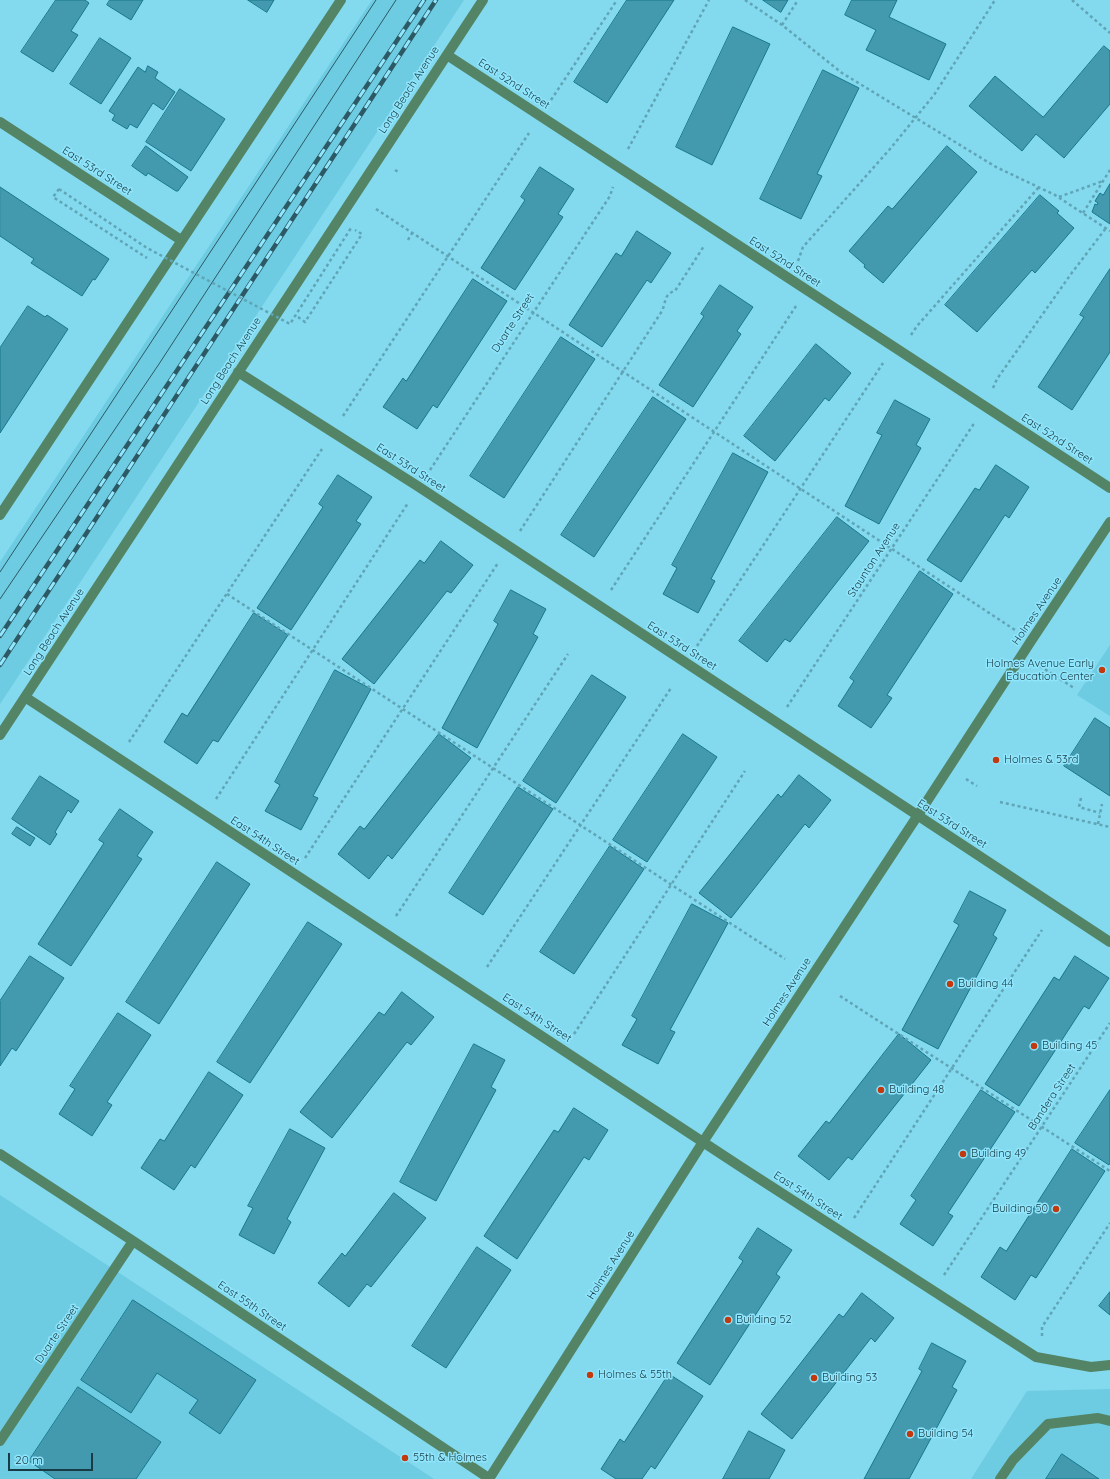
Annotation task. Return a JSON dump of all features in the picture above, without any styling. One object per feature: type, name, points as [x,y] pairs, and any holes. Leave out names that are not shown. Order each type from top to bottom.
[{"type":"street","points":[[0,514],[341,0]]},
{"type":"street","name":"Long Beach Avenue","points":[[0,736],[483,0]]},
{"type":"street","name":"East 52nd Street","points":[[447,55],[1110,488]]},
{"type":"street","name":"East 53rd Street","points":[[0,122],[181,240]]},
{"type":"street","name":"East 53rd Street","points":[[238,372],[419,487],[1110,942]]},
{"type":"street","name":"Holmes Avenue","points":[[490,1479],[703,1142],[1110,522]]},
{"type":"street","name":"East 54th Street","points":[[25,698],[703,1142],[1036,1357],[1091,1367],[1110,1365]]},
{"type":"street","name":"East 55th Street","points":[[0,1154],[490,1479]]},
{"type":"street","name":"Duarte Street","points":[[0,1441],[133,1241]]},
{"type":"street","points":[[1000,1479],[1013,1460],[1048,1424],[1098,1418],[1110,1421]]},
{"type":"path","points":[[550,102],[617,0]]},
{"type":"path","points":[[626,152],[710,0]]},
{"type":"path","points":[[744,0],[782,25],[842,73],[996,167],[1059,197],[1110,231]]},
{"type":"path","points":[[782,25],[798,0]]},
{"type":"path","points":[[797,263],[803,247],[916,118],[934,95],[995,0]]},
{"type":"path","points":[[1072,0],[1110,33]]},
{"type":"path","points":[[342,417],[532,129]]},
{"type":"path","points":[[1083,213],[1110,170]]},
{"type":"path","points":[[1059,197],[1104,180]]},
{"type":"path","name":"Duarte Street","points":[[428,474],[610,196],[614,183]]},
{"type":"path","points":[[910,338],[917,326],[1039,187]]},
{"type":"path","points":[[162,268],[53,197],[59,189],[147,248],[290,324],[351,228]]},
{"type":"path","points":[[376,209],[1005,624]]},
{"type":"path","points":[[992,391],[1001,373],[1071,274],[1106,228]]},
{"type":"path","points":[[408,240],[412,233]]},
{"type":"path","points":[[519,533],[662,311],[666,297],[669,293],[675,291],[706,243]]},
{"type":"path","points":[[609,594],[797,303]]},
{"type":"path","points":[[696,649],[886,359]]},
{"type":"path","name":"Staunton Avenue","points":[[786,709],[976,420]]},
{"type":"path","points":[[127,745],[324,445]]},
{"type":"path","points":[[214,801],[410,501]]},
{"type":"path","points":[[304,859],[501,559]]},
{"type":"path","points":[[227,594],[785,959]]},
{"type":"path","points":[[394,918],[568,654]]},
{"type":"path","points":[[1051,673],[1074,688]]},
{"type":"path","points":[[487,967],[671,688]]},
{"type":"path","points":[[574,1034],[745,771]]},
{"type":"path","points":[[1081,798],[1079,807],[1100,813]]},
{"type":"path","points":[[1000,802],[1110,827]]},
{"type":"path","points":[[1098,824],[1102,804]]},
{"type":"path","points":[[853,1219],[1042,930]]},
{"type":"path","points":[[840,996],[1110,1172]]},
{"type":"path","name":"Bandera Street","points":[[941,1280],[1110,1023]]},
{"type":"path","points":[[1041,1338],[1042,1327],[1110,1223]]},
{"type":"shaded area","points":[[372,0],[464,0],[0,704],[0,562]]},
{"type":"shaded area","name":"Holmes Avenue Early Education Center","points":[[1110,645],[1110,716],[1077,695]]},
{"type":"shaded area","points":[[0,1195],[434,1479],[0,1479]]},
{"type":"shaded area","points":[[1110,1389],[1110,1479],[971,1479],[1027,1391]]},
{"type":"building","points":[[56,0],[85,0],[89,3],[71,31],[78,35],[53,72],[21,52]]},
{"type":"building","points":[[110,0],[143,0],[131,20],[107,5]]},
{"type":"building","points":[[248,0],[274,0],[267,12]]},
{"type":"building","points":[[627,0],[674,0],[607,103],[574,82]]},
{"type":"building","points":[[763,0],[788,0],[781,12]]},
{"type":"building","points":[[852,0],[897,0],[889,17],[946,44],[929,80],[866,50],[876,30],[845,15]]},
{"type":"building","points":[[733,27],[770,44],[712,165],[676,147]]},
{"type":"building","points":[[100,38],[131,58],[101,104],[70,84]]},
{"type":"building","points":[[1104,46],[1110,51],[1110,104],[1064,158],[1036,134],[1022,151],[969,106],[995,76],[1043,117]]},
{"type":"building","points":[[148,66],[158,72],[155,78],[175,92],[163,110],[153,103],[137,128],[130,124],[127,129],[112,120],[115,115],[109,111],[138,67],[145,72]]},
{"type":"building","points":[[823,70],[859,88],[817,174],[822,176],[801,219],[760,199]]},
{"type":"building","points":[[180,89],[225,119],[191,171],[146,142]]},
{"type":"building","points":[[146,146],[188,177],[178,191],[148,173],[146,176],[132,166]]},
{"type":"building","points":[[947,146],[977,172],[883,283],[864,267],[865,265],[849,251],[888,206],[892,209]]},
{"type":"building","points":[[540,167],[574,189],[558,214],[563,217],[515,290],[481,268],[525,200],[521,197]]},
{"type":"building","points":[[1110,184],[1110,224],[1092,212],[1095,204],[1097,205],[1098,203],[1095,201],[1100,193],[1103,195]]},
{"type":"building","points":[[0,187],[109,259],[82,296],[31,263],[34,259],[0,236]]},
{"type":"building","points":[[1040,195],[1059,211],[1057,213],[1074,228],[1035,273],[1032,270],[977,332],[945,305]]},
{"type":"building","points":[[637,231],[671,253],[651,283],[647,280],[602,347],[569,325],[616,253],[621,256]]},
{"type":"building","points":[[1110,269],[1110,352],[1072,410],[1038,387],[1084,317],[1080,315]]},
{"type":"building","points":[[473,279],[507,301],[437,408],[433,405],[417,429],[383,407],[403,378],[406,381]]},
{"type":"building","points":[[720,285],[753,307],[737,331],[741,334],[693,407],[659,385],[704,316],[701,314]]},
{"type":"building","points":[[28,306],[45,317],[47,315],[68,329],[0,433],[0,348]]},
{"type":"building","points":[[561,337],[595,359],[504,498],[470,476]]},
{"type":"building","points":[[816,344],[851,373],[829,401],[825,398],[775,461],[744,436]]},
{"type":"building","points":[[653,397],[686,419],[594,557],[561,535]]},
{"type":"building","points":[[895,400],[930,419],[916,445],[921,448],[879,524],[845,506],[882,435],[877,433]]},
{"type":"building","points":[[733,453],[768,472],[711,579],[715,581],[698,613],[663,594],[677,568],[672,565]]},
{"type":"building","points":[[996,465],[1029,487],[1009,518],[1005,515],[961,582],[927,560],[975,488],[979,490]]},
{"type":"building","points":[[338,475],[372,497],[356,521],[361,524],[291,630],[257,608],[323,507],[319,504]]},
{"type":"building","points":[[837,517],[869,541],[790,642],[785,639],[767,662],[739,641]]},
{"type":"building","points":[[441,541],[473,565],[451,593],[447,591],[374,684],[342,659],[420,560],[424,563]]},
{"type":"building","points":[[920,571],[953,594],[887,695],[892,698],[871,728],[838,706],[854,681],[850,678]]},
{"type":"building","points":[[511,590],[546,609],[533,634],[538,637],[477,748],[442,728],[498,624],[494,621]]},
{"type":"building","points":[[254,613],[288,635],[218,742],[213,740],[197,764],[164,742],[182,713],[187,716]]},
{"type":"building","points":[[335,670],[371,689],[313,796],[318,798],[301,830],[265,811],[280,785],[275,782]]},
{"type":"building","points":[[592,675],[626,697],[556,803],[523,781]]},
{"type":"building","points":[[1095,718],[1110,728],[1110,796],[1064,766]]},
{"type":"building","points":[[439,734],[471,758],[392,859],[388,855],[369,879],[338,854],[360,826],[364,829]]},
{"type":"building","points":[[683,734],[717,757],[647,862],[613,840]]},
{"type":"building","points":[[799,775],[831,800],[809,828],[805,824],[731,918],[699,893],[778,794],[781,797]]},
{"type":"building","points":[[40,776],[79,801],[71,813],[68,810],[55,832],[57,834],[50,845],[12,819]]},
{"type":"building","points":[[518,787],[553,809],[483,915],[449,893]]},
{"type":"building","points":[[120,809],[153,832],[137,856],[142,859],[71,966],[38,944],[104,843],[99,840]]},
{"type":"building","points":[[17,827],[35,838],[30,846],[12,834]]},
{"type":"building","points":[[610,846],[644,869],[574,974],[540,952]]},
{"type":"building","points":[[217,862],[250,884],[159,1024],[126,1002]]},
{"type":"building","name":"Building 44","points":[[970,891],[1006,910],[993,935],[997,938],[938,1049],[902,1030],[959,925],[954,922]]},
{"type":"building","points":[[692,904],[728,923],[670,1030],[675,1032],[658,1064],[622,1045],[637,1019],[632,1016]]},
{"type":"building","points":[[308,922],[342,944],[250,1083],[217,1062]]},
{"type":"building","points":[[30,956],[64,978],[16,1051],[12,1048],[0,1066],[0,1001]]},
{"type":"building","name":"Building 45","points":[[1075,956],[1109,978],[1089,1009],[1084,1006],[1019,1106],[985,1084],[1054,977],[1059,980]]},
{"type":"building","points":[[402,992],[434,1017],[411,1045],[407,1042],[332,1138],[300,1112],[379,1012],[384,1015]]},
{"type":"building","points":[[118,1013],[151,1035],[107,1102],[112,1105],[92,1136],[59,1114],[75,1089],[70,1086]]},
{"type":"building","name":"Building 48","points":[[899,1034],[931,1060],[852,1160],[848,1157],[829,1180],[798,1156],[826,1121],[829,1123]]},
{"type":"building","points":[[474,1044],[505,1060],[491,1087],[496,1090],[436,1201],[400,1182]]},
{"type":"building","points":[[209,1072],[243,1095],[195,1168],[191,1165],[174,1190],[141,1168],[160,1139],[164,1141]]},
{"type":"building","name":"Building 49","points":[[981,1090],[1015,1112],[948,1213],[953,1216],[933,1246],[900,1224],[916,1200],[911,1196]]},
{"type":"building","points":[[1110,1090],[1110,1163],[1109,1165],[1075,1143]]},
{"type":"building","points":[[574,1108],[608,1130],[589,1160],[584,1157],[517,1259],[484,1236],[554,1130],[558,1132]]},
{"type":"building","points":[[290,1129],[325,1148],[287,1219],[291,1222],[274,1254],[239,1235],[253,1208],[248,1206]]},
{"type":"building","name":"Building 50","points":[[1072,1149],[1105,1171],[1036,1278],[1031,1275],[1015,1300],[981,1277],[1000,1247],[1006,1251]]},
{"type":"building","points":[[394,1193],[426,1218],[371,1287],[367,1284],[349,1307],[318,1283],[342,1253],[345,1256]]},
{"type":"building","name":"Building 52","points":[[758,1228],[792,1250],[776,1274],[780,1277],[710,1385],[677,1363],[743,1261],[739,1258]]},
{"type":"building","points":[[477,1247],[511,1270],[446,1368],[412,1346]]},
{"type":"building","points":[[1110,1292],[1110,1315],[1099,1306]]},
{"type":"building","name":"Building 53","points":[[862,1293],[894,1318],[875,1342],[871,1338],[792,1439],[761,1414],[839,1314],[843,1317]]},
{"type":"building","points":[[133,1300],[256,1380],[220,1434],[189,1413],[198,1400],[157,1373],[131,1413],[81,1380]]},
{"type":"building","name":"Building 54","points":[[932,1343],[966,1361],[952,1387],[957,1390],[909,1479],[864,1479],[922,1371],[919,1369]]},
{"type":"building","points":[[669,1374],[703,1396],[655,1469],[651,1466],[642,1479],[616,1479],[601,1469],[620,1439],[624,1442]]},
{"type":"building","points":[[78,1387],[161,1442],[136,1479],[55,1479],[29,1461]]},
{"type":"building","points":[[749,1431],[785,1450],[769,1479],[723,1479]]},
{"type":"building","points":[[1062,1454],[1099,1479],[1046,1479]]},
{"type":"tram line","points":[[0,572],[376,0]]},
{"type":"tram line","points":[[0,599],[159,364],[396,0]]},
{"type":"railway","points":[[0,636],[424,0]]},
{"type":"railway","points":[[0,665],[436,0]]},
{"type":"place","name":"Holmes Avenue Early Education Center","points":[[1102,670]]},
{"type":"place","name":"Holmes & 53rd","points":[[996,760]]},
{"type":"place","name":"Building 44","points":[[950,984]]},
{"type":"place","name":"Building 45","points":[[1034,1046]]},
{"type":"place","name":"Building 48","points":[[881,1090]]},
{"type":"place","name":"Building 49","points":[[963,1154]]},
{"type":"place","name":"Building 50","points":[[1056,1209]]},
{"type":"place","name":"Building 52","points":[[728,1320]]},
{"type":"place","name":"Holmes & 55th","points":[[590,1375]]},
{"type":"place","name":"Building 53","points":[[814,1378]]},
{"type":"place","name":"Building 54","points":[[910,1434]]},
{"type":"place","name":"55th & Holmes","points":[[405,1458]]}]
